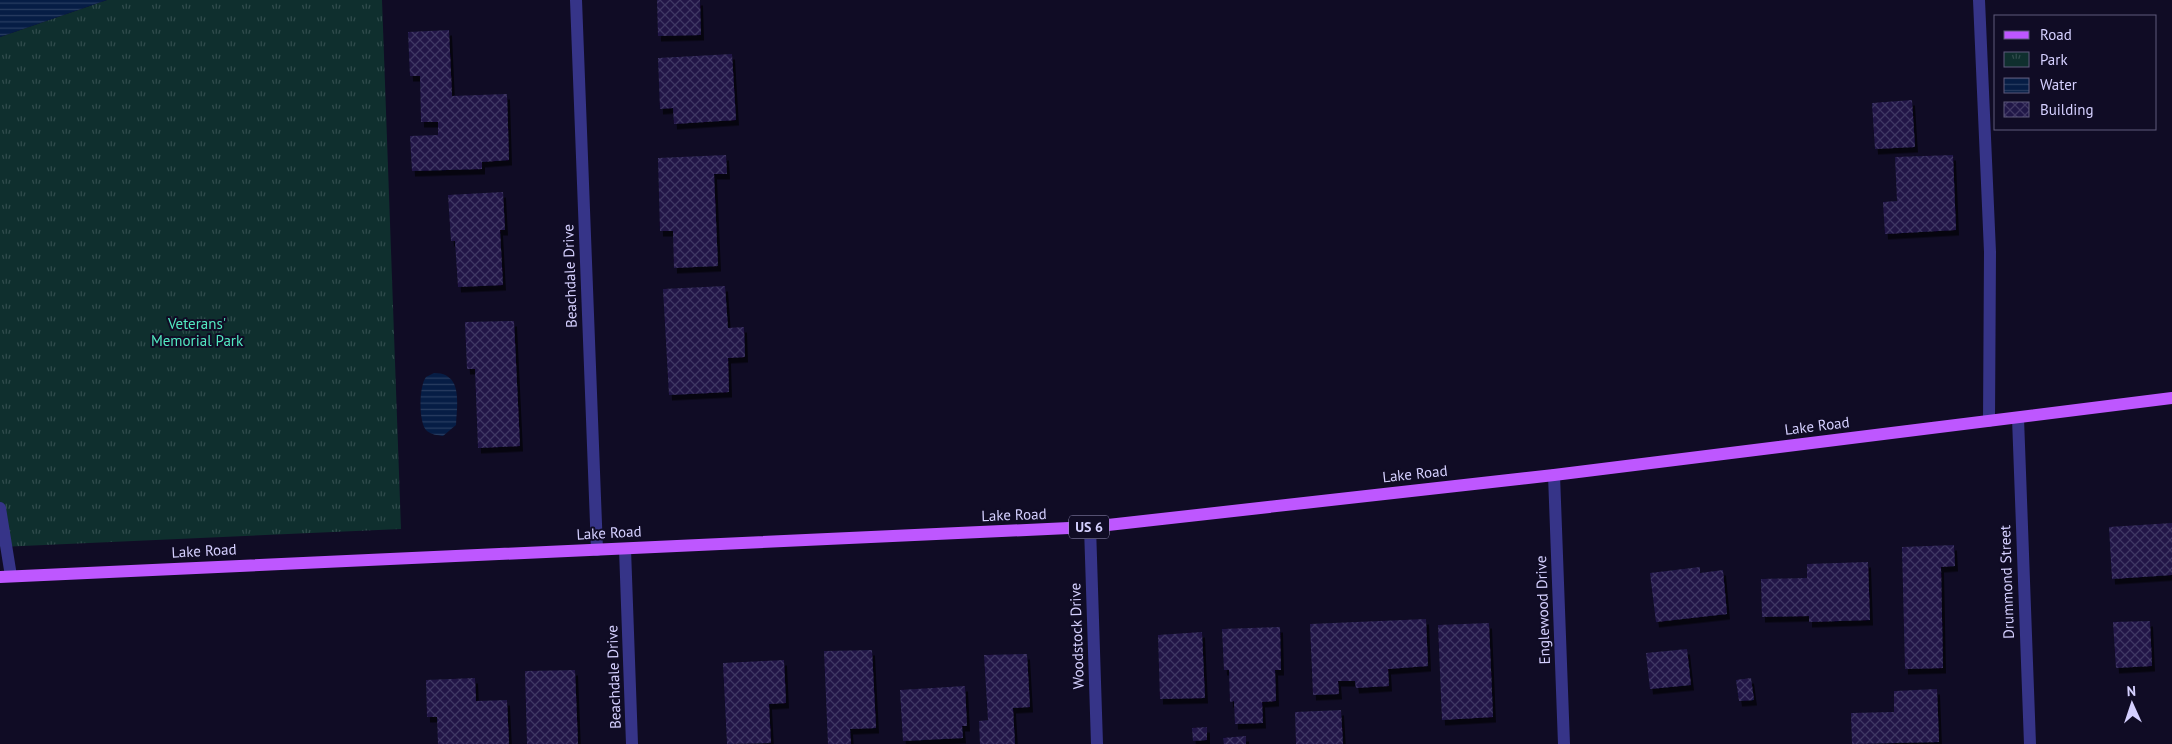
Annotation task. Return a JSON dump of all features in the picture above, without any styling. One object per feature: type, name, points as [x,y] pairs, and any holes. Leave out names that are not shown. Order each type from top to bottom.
[{"type":"main road","name":"Lake Road","points":[[6,576],[1090,527],[1554,475],[2172,398]]},
{"type":"street","name":"Beachdale Drive","points":[[576,0],[597,550]]},
{"type":"street","points":[[1979,0],[1990,252],[1989,421]]},
{"type":"street","name":"Drummond Street","points":[[2018,418],[2030,744]]},
{"type":"street","name":"Englewood Drive","points":[[1554,475],[1564,744]]},
{"type":"street","points":[[0,508],[6,576]]},
{"type":"street","name":"Woodstock Drive","points":[[1090,527],[1097,744]]},
{"type":"street","name":"Beachdale Drive","points":[[625,549],[632,744]]},
{"type":"green space","name":"Veterans' Memorial Park","points":[[107,0],[382,0],[401,529],[0,547],[0,37]]},
{"type":"water","points":[[0,0],[107,0],[0,37]]},
{"type":"water","points":[[434,373],[443,374],[450,378],[456,391],[456,425],[443,436],[427,431],[424,427],[421,413],[422,388],[426,377]]},
{"type":"building","points":[[657,0],[700,0],[701,35],[658,36]]},
{"type":"building","points":[[449,30],[452,96],[507,94],[509,160],[482,162],[482,169],[412,171],[410,136],[438,135],[438,122],[421,122],[420,76],[410,76],[408,32]]},
{"type":"building","points":[[732,54],[736,120],[674,124],[673,108],[660,109],[658,58]]},
{"type":"building","points":[[1912,100],[1915,147],[1875,149],[1872,103]]},
{"type":"building","points":[[726,155],[727,174],[714,174],[718,266],[674,268],[673,231],[660,231],[658,158]]},
{"type":"building","points":[[1953,155],[1956,230],[1885,234],[1883,202],[1897,201],[1895,157]]},
{"type":"building","points":[[503,192],[505,230],[500,230],[503,285],[458,287],[455,241],[451,241],[448,195]]},
{"type":"building","points":[[725,286],[728,328],[744,327],[745,357],[728,358],[729,392],[669,395],[663,289]]},
{"type":"building","points":[[514,321],[520,446],[478,448],[475,369],[467,369],[465,322]]},
{"type":"building","points":[[2172,523],[2172,575],[2112,579],[2109,527]]},
{"type":"building","points":[[1954,545],[1955,566],[1941,567],[1943,668],[1905,669],[1902,547]]},
{"type":"building","points":[[1868,562],[1870,620],[1809,622],[1809,616],[1762,617],[1761,579],[1807,578],[1807,564]]},
{"type":"building","points":[[1700,567],[1700,573],[1723,570],[1727,614],[1656,622],[1650,573]]},
{"type":"building","points":[[1426,619],[1428,666],[1388,669],[1389,686],[1356,688],[1355,681],[1338,681],[1339,694],[1313,695],[1310,624]]},
{"type":"building","points":[[2150,621],[2152,666],[2116,668],[2113,622]]},
{"type":"building","points":[[1489,623],[1493,717],[1442,720],[1438,625]]},
{"type":"building","points":[[1280,627],[1281,670],[1275,670],[1276,701],[1262,702],[1263,723],[1235,724],[1234,701],[1230,702],[1229,670],[1224,670],[1222,629]]},
{"type":"building","points":[[1202,632],[1205,698],[1160,699],[1158,635]]},
{"type":"building","points":[[1687,649],[1691,685],[1650,689],[1646,653]]},
{"type":"building","points":[[872,650],[876,728],[850,729],[851,744],[828,744],[824,651]]},
{"type":"building","points":[[1027,654],[1030,707],[1013,708],[1015,744],[980,744],[979,721],[988,720],[984,655]]},
{"type":"building","points":[[784,660],[786,703],[769,704],[771,743],[727,744],[723,663]]},
{"type":"building","points":[[575,670],[578,744],[527,744],[525,671]]},
{"type":"building","points":[[475,678],[476,701],[507,700],[509,744],[438,744],[437,717],[427,717],[426,680]]},
{"type":"building","points":[[1751,678],[1754,700],[1739,701],[1736,680]]},
{"type":"building","points":[[965,686],[967,726],[962,726],[963,738],[903,741],[900,690]]},
{"type":"building","points":[[1937,689],[1939,742],[1852,744],[1851,713],[1894,712],[1894,691]]},
{"type":"building","points":[[1341,710],[1343,744],[1296,744],[1295,712]]},
{"type":"building","points":[[1207,727],[1207,740],[1193,741],[1192,728]]},
{"type":"building","points":[[1246,736],[1246,744],[1224,744],[1223,738]]}]
